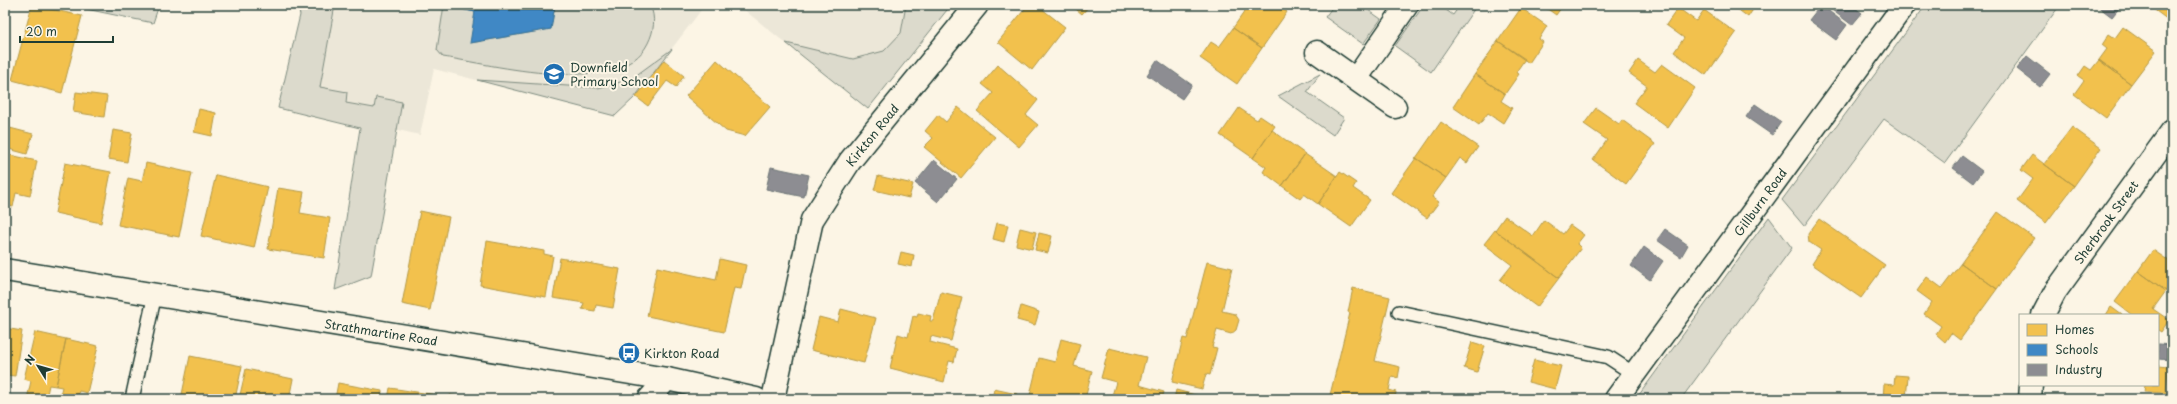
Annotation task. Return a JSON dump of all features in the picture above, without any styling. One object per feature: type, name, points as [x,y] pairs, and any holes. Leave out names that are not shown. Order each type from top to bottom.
[{"type":"street","name":"Kirkton Road","points":[[773,399],[812,220],[850,161],[977,5]]},
{"type":"street","points":[[1356,79],[1407,5]]},
{"type":"street","name":"Gillburn Road","points":[[1616,399],[1904,5]]},
{"type":"street","points":[[1317,52],[1395,107]]},
{"type":"street","name":"Sherbrook Street","points":[[2044,314],[2055,292],[2172,131]]},
{"type":"street","name":"Strathmartine Road","points":[[5,270],[667,379],[756,399]]},
{"type":"street","points":[[649,399],[667,379]]},
{"type":"street","points":[[2030,399],[2031,386]]},
{"type":"lane","points":[[132,399],[155,294]]},
{"type":"lane","points":[[1399,312],[1608,357],[1634,374]]},
{"type":"shaded area","points":[[67,5],[159,5],[153,23]]},
{"type":"shaded area","points":[[297,5],[335,5],[320,87],[347,92],[346,103],[374,108],[376,97],[402,102],[371,276],[335,290],[360,128],[278,108],[300,15]]},
{"type":"shaded area","name":"Downfield Primary School","points":[[309,5],[705,5],[634,98],[615,116],[434,69],[420,135],[291,106]]},
{"type":"shaded area","points":[[444,5],[475,12],[471,43],[551,29],[555,5],[650,5],[654,24],[648,43],[633,60],[611,70],[584,74],[553,74],[491,66],[443,57],[437,50]]},
{"type":"shaded area","points":[[738,5],[951,5],[868,109]]},
{"type":"shaded area","points":[[906,5],[951,5],[868,109],[786,43],[853,59],[884,51],[901,33]]},
{"type":"shaded area","points":[[1334,5],[1361,5],[1381,19],[1363,44],[1325,17]]},
{"type":"shaded area","points":[[1424,5],[1439,5],[1453,15],[1460,5],[1477,5],[1431,72],[1395,46]]},
{"type":"shaded area","points":[[1926,5],[2060,5],[1945,163],[1884,119],[1804,226],[1782,200]]},
{"type":"shaded area","points":[[672,49],[634,98],[615,116],[477,80],[598,88],[631,79]]},
{"type":"shaded area","points":[[1320,74],[1307,92],[1344,118],[1333,135],[1278,96]]},
{"type":"shaded area","points":[[1769,217],[1792,248],[1681,399],[1636,399]]},
{"type":"building: Homes","points":[[32,5],[82,16],[62,93],[12,80]]},
{"type":"building: Homes","points":[[1028,5],[1037,5],[1065,27],[1032,70],[998,42]]},
{"type":"building: Homes","points":[[1071,5],[1090,5],[1082,14]]},
{"type":"building: Homes","points":[[1243,5],[1278,5],[1287,12],[1262,48],[1233,28],[1247,8]]},
{"type":"building: Homes","points":[[1542,5],[1563,5],[1556,15]]},
{"type":"building: Homes","points":[[1732,5],[1756,5],[1748,17]]},
{"type":"building: Homes","points":[[2148,5],[2172,5],[2172,23]]},
{"type":"building: Homes","points":[[1521,8],[1547,26],[1539,39],[1543,42],[1529,63],[1498,41]]},
{"type":"building: Homes","points":[[1678,8],[1696,21],[1704,10],[1736,33],[1706,75],[1674,52],[1684,38],[1666,25]]},
{"type":"building: Homes","points":[[2123,27],[2156,51],[2131,84],[2099,60],[2107,49],[2102,45],[2109,34],[2115,38]]},
{"type":"building: Homes","points":[[1233,28],[1262,48],[1237,84],[1200,58],[1211,42],[1219,47]]},
{"type":"building: Homes","points":[[1498,41],[1525,59],[1516,72],[1519,74],[1505,94],[1475,74]]},
{"type":"building: Homes","points":[[664,60],[684,76],[676,87],[667,81],[648,106],[636,97]]},
{"type":"building: Homes","points":[[717,60],[770,107],[745,136],[726,131],[686,96]]},
{"type":"building: Homes","points":[[1638,60],[1655,72],[1662,64],[1695,88],[1668,128],[1634,103],[1647,86],[1629,73]]},
{"type":"building: Homes","points":[[2099,60],[2131,84],[2106,118],[2074,94],[2084,80],[2078,76],[2085,66],[2091,70]]},
{"type":"building: Homes","points":[[998,65],[1038,100],[1026,115],[1038,125],[1019,147],[977,111],[993,93],[982,84]]},
{"type":"building: Homes","points":[[1475,74],[1505,94],[1501,101],[1512,108],[1503,123],[1488,113],[1479,125],[1453,107]]},
{"type":"building: Homes","points":[[76,92],[107,96],[104,117],[73,112]]},
{"type":"building: Homes","points":[[958,107],[995,137],[961,178],[924,147],[933,138],[925,131],[938,115],[946,122]]},
{"type":"building: Homes","points":[[1239,108],[1257,120],[1260,116],[1275,126],[1253,158],[1220,135]]},
{"type":"building: Homes","points":[[1596,108],[1619,124],[1622,120],[1655,144],[1626,184],[1593,160],[1607,140],[1584,124]]},
{"type":"building: Homes","points":[[199,109],[216,113],[212,136],[194,132]]},
{"type":"building: Homes","points":[[1441,122],[1478,147],[1467,163],[1460,158],[1446,178],[1416,158]]},
{"type":"building: Homes","points":[[6,127],[33,134],[27,154],[5,148]]},
{"type":"building: Homes","points":[[2072,127],[2101,148],[2074,186],[2044,164]]},
{"type":"building: Homes","points":[[113,130],[132,133],[127,162],[108,159]]},
{"type":"building: Homes","points":[[1272,130],[1305,154],[1282,186],[1263,172],[1266,167],[1253,158]]},
{"type":"building: Homes","points":[[1305,154],[1337,176],[1318,204],[1304,194],[1300,199],[1282,186]]},
{"type":"building: Homes","points":[[10,155],[37,161],[30,196],[16,193],[13,207],[5,205],[5,162],[8,162]]},
{"type":"building: Homes","points":[[2032,155],[2074,186],[2046,223],[2017,201],[2033,179],[2021,170]]},
{"type":"building: Homes","points":[[1416,158],[1446,178],[1432,197],[1439,202],[1427,218],[1391,193]]},
{"type":"building: Homes","points":[[65,163],[111,172],[101,223],[55,213]]},
{"type":"building: Homes","points":[[146,163],[192,173],[179,237],[118,225],[128,178],[142,181]]},
{"type":"building: Homes","points":[[1340,172],[1356,183],[1353,188],[1370,200],[1351,227],[1318,204]]},
{"type":"building: Homes","points":[[216,175],[268,187],[254,248],[201,236]]},
{"type":"building: Homes","points":[[878,176],[913,184],[909,198],[874,190]]},
{"type":"building: Homes","points":[[278,188],[304,192],[300,213],[330,218],[324,258],[268,249]]},
{"type":"building: Homes","points":[[420,211],[449,217],[430,310],[402,304]]},
{"type":"building: Homes","points":[[1998,212],[2034,238],[1997,289],[1961,263]]},
{"type":"building: Homes","points":[[1505,216],[1533,236],[1544,220],[1563,234],[1570,225],[1584,235],[1577,244],[1581,248],[1559,278],[1495,230]]},
{"type":"building: Homes","points":[[1819,219],[1885,265],[1861,298],[1812,264],[1821,250],[1809,242],[1808,234]]},
{"type":"building: Homes","points":[[997,223],[1008,225],[1004,242],[993,239]]},
{"type":"building: Homes","points":[[1020,228],[1036,232],[1032,249],[1016,245]]},
{"type":"building: Homes","points":[[1495,230],[1559,278],[1537,307],[1500,280],[1512,265],[1484,244]]},
{"type":"building: Homes","points":[[1039,233],[1052,236],[1048,253],[1035,250]]},
{"type":"building: Homes","points":[[487,241],[544,251],[544,254],[553,256],[546,297],[480,285]]},
{"type":"building: Homes","points":[[2153,250],[2172,263],[2172,282],[2166,291],[2138,271]]},
{"type":"building: Homes","points":[[901,252],[914,255],[912,267],[898,264]]},
{"type":"building: Homes","points":[[560,258],[620,269],[613,308],[596,305],[595,311],[582,309],[584,303],[553,298]]},
{"type":"building: Homes","points":[[720,259],[746,265],[741,289],[734,288],[724,332],[647,316],[657,267],[716,280]]},
{"type":"building: Homes","points":[[1207,262],[1232,268],[1222,311],[1235,314],[1239,320],[1236,330],[1231,334],[1217,330],[1212,347],[1217,348],[1210,375],[1206,374],[1202,389],[1172,382],[1183,338],[1187,339]]},
{"type":"building: Homes","points":[[1961,263],[1997,289],[1960,340],[1951,333],[1945,342],[1936,334],[1941,326],[1924,314],[1932,302],[1917,291],[1927,277],[1942,288]]},
{"type":"building: Homes","points":[[2138,271],[2166,291],[2153,309],[2169,320],[2161,332],[2159,331],[2159,314],[2131,314],[2115,302]]},
{"type":"building: Homes","points":[[1353,288],[1390,297],[1375,361],[1400,367],[1398,378],[1392,376],[1389,390],[1396,392],[1395,399],[1329,399],[1350,313],[1348,312]]},
{"type":"building: Homes","points":[[941,292],[962,297],[951,341],[931,336],[930,342],[957,349],[954,362],[949,361],[944,382],[890,368],[898,334],[908,337],[913,316],[917,317],[918,313],[931,316],[930,321],[933,321]]},
{"type":"building: Homes","points":[[1021,306],[1039,312],[1035,325],[1017,320]]},
{"type":"building: Homes","points":[[2111,307],[2121,314],[2107,314]]},
{"type":"building: Homes","points":[[841,309],[876,318],[864,363],[811,350],[819,317],[838,322]]},
{"type":"building: Homes","points":[[5,328],[22,331],[15,376],[5,375]]},
{"type":"building: Homes","points":[[35,332],[66,339],[56,386],[49,385],[46,399],[27,399],[31,381],[24,379]]},
{"type":"building: Homes","points":[[66,339],[98,346],[87,393],[79,391],[77,399],[59,399],[62,387],[56,386]]},
{"type":"building: Homes","points":[[1061,339],[1080,344],[1074,366],[1092,371],[1085,399],[1029,399],[1039,358],[1055,362]]},
{"type":"building: Homes","points":[[1472,342],[1485,346],[1477,372],[1464,368]]},
{"type":"building: Homes","points":[[1109,348],[1146,357],[1139,385],[1164,392],[1162,399],[1111,399],[1116,382],[1101,378]]},
{"type":"building: Homes","points":[[190,356],[242,366],[235,399],[181,399]]},
{"type":"building: Homes","points":[[1534,360],[1561,366],[1555,389],[1528,382]]},
{"type":"building: Homes","points":[[2159,366],[2168,367],[2166,393],[2144,392],[2145,386],[2159,386]]},
{"type":"building: Homes","points":[[246,369],[293,379],[289,399],[239,399]]},
{"type":"building: Homes","points":[[1895,375],[1908,376],[1906,399],[1883,399],[1884,384],[1894,385]]},
{"type":"building: Homes","points":[[338,383],[382,391],[381,399],[335,399]]},
{"type":"building: Homes","points":[[390,388],[437,395],[436,399],[388,399]]},
{"type":"building: Homes","points":[[994,389],[1017,394],[1016,399],[992,399]]},
{"type":"building: Homes","points":[[1176,390],[1211,399],[1174,399]]},
{"type":"building: Homes","points":[[450,395],[469,399],[449,399]]},
{"type":"building: Schools","points":[[451,5],[555,5],[551,29],[470,43],[475,12],[451,7]]},
{"type":"building: Industry","points":[[1821,5],[1847,25],[1836,40],[1809,20]]},
{"type":"building: Industry","points":[[1836,5],[1851,5],[1862,13],[1852,25],[1832,10]]},
{"type":"building: Industry","points":[[2096,5],[2118,5],[2120,7],[2112,17]]},
{"type":"building: Industry","points":[[2027,56],[2050,74],[2040,87],[2017,69]]},
{"type":"building: Industry","points":[[1157,60],[1192,85],[1182,99],[1147,75]]},
{"type":"building: Industry","points":[[1755,104],[1781,122],[1772,135],[1746,117]]},
{"type":"building: Industry","points":[[1962,156],[1982,171],[1973,183],[1953,168]]},
{"type":"building: Industry","points":[[934,160],[957,179],[938,202],[915,183]]},
{"type":"building: Industry","points":[[771,167],[809,175],[804,197],[766,189]]},
{"type":"building: Industry","points":[[1665,229],[1688,245],[1681,257],[1657,240]]},
{"type":"building: Industry","points":[[1644,247],[1663,261],[1650,280],[1631,266]]},
{"type":"building: Industry","points":[[2159,344],[2172,345],[2172,360],[2159,359]]},
{"type":"place","name":"Downfield Primary School","points":[[554,74]]},
{"type":"place","name":"Kirkton Road","points":[[629,353]]}]
